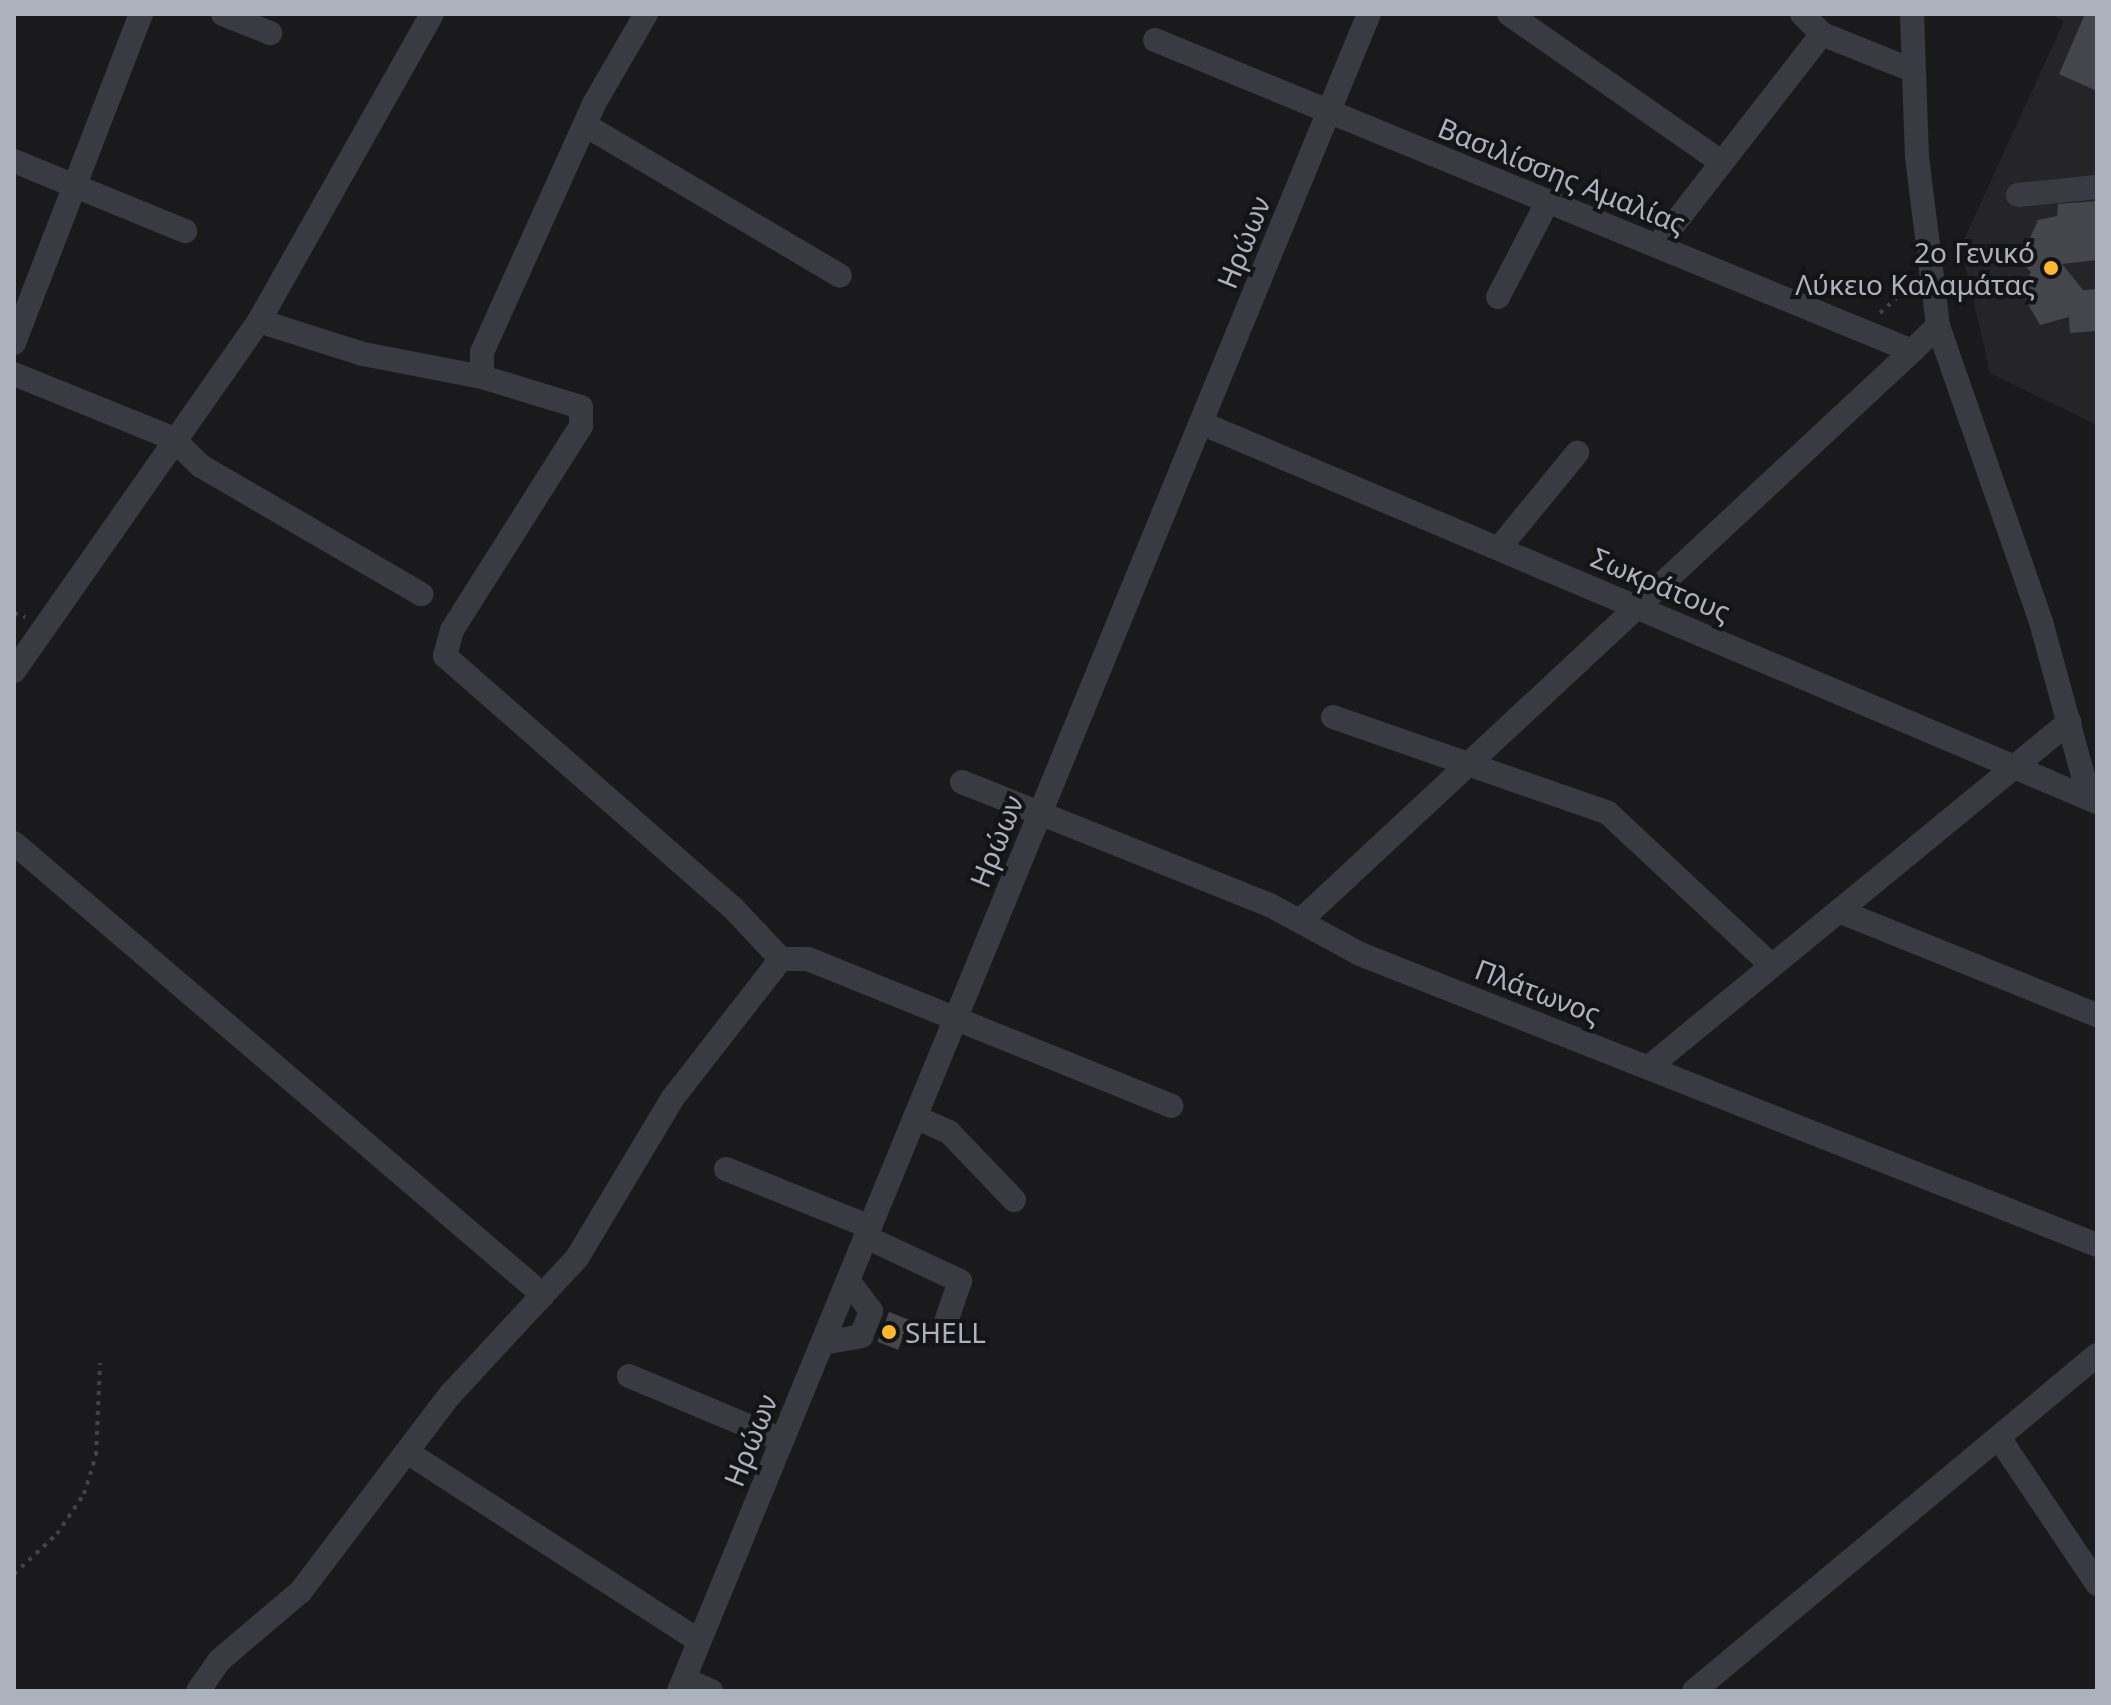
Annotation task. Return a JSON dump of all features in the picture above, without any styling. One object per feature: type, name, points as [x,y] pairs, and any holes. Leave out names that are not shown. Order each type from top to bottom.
[{"type":"street","points":[[14,343],[141,14]]},
{"type":"street","points":[[223,14],[270,33]]},
{"type":"street","points":[[14,671],[25,632],[120,524],[172,438],[259,321],[432,14]]},
{"type":"street","points":[[482,377],[482,352],[585,125],[646,14]]},
{"type":"street","name":"Ηρώων","points":[[682,1685],[1369,14]]},
{"type":"street","points":[[1509,14],[1720,161]]},
{"type":"street","points":[[1802,14],[1822,34],[1912,70]]},
{"type":"street","points":[[1912,14],[1912,70],[1938,326],[2093,800]]},
{"type":"street","points":[[1657,246],[1720,161],[1822,34]]},
{"type":"street","name":"Βασιλίσσης Αμαλίας","points":[[1155,40],[1912,351]]},
{"type":"street","points":[[585,125],[840,276]]},
{"type":"street","points":[[14,161],[185,231]]},
{"type":"street","points":[[2018,195],[2097,187]]},
{"type":"street","points":[[1498,297],[1548,201]]},
{"type":"street","points":[[259,321],[363,354],[482,377],[572,403],[585,415],[452,630],[445,656],[721,896],[781,959],[808,959],[1171,1106]]},
{"type":"street","points":[[1301,920],[1938,326]]},
{"type":"street","points":[[14,374],[172,438],[201,466],[421,594]]},
{"type":"street","name":"Σωκράτους","points":[[1201,423],[2093,800]]},
{"type":"street","points":[[1500,547],[1577,453]]},
{"type":"street","points":[[1333,717],[1472,762],[1622,822],[1772,966]]},
{"type":"street","points":[[1649,1067],[2069,722]]},
{"type":"street","name":"Πλάτωνος","points":[[962,782],[1301,920],[1360,954],[2097,1245]]},
{"type":"street","points":[[14,843],[543,1295]]},
{"type":"street","points":[[1839,911],[2097,1015]]},
{"type":"street","points":[[198,1691],[220,1660],[301,1591],[407,1452],[577,1258],[672,1099],[781,959]]},
{"type":"street","points":[[915,1117],[949,1132],[1014,1200]]},
{"type":"street","points":[[726,1169],[868,1232],[960,1281],[946,1322]]},
{"type":"street","points":[[1694,1691],[2097,1355]]},
{"type":"street","points":[[629,1376],[782,1440]]},
{"type":"street","points":[[1999,1438],[2097,1584]]},
{"type":"street","points":[[407,1452],[699,1641]]},
{"type":"street","points":[[682,1685],[711,1691]]},
{"type":"path","points":[[14,1574],[57,1534],[84,1494],[96,1455],[100,1363]]},
{"type":"shaded area","points":[[2051,14],[2097,14],[2097,425],[1990,373],[1961,246],[2064,21]]},
{"type":"building","points":[[2085,14],[2097,14],[2097,91],[2059,74]]},
{"type":"building","points":[[2097,201],[2097,260],[2062,264],[2083,290],[2097,289],[2097,331],[2070,333],[2069,317],[2040,325],[2020,290],[2031,272],[2020,261],[2038,220],[2057,216],[2058,204]]},
{"type":"building","points":[[889,1312],[910,1320],[898,1350],[878,1342]]},
{"type":"place","name":"2ο Γενικό Λύκειο Καλαμάτας","points":[[2051,268]]},
{"type":"place","name":"SHELL","points":[[889,1332]]}]
